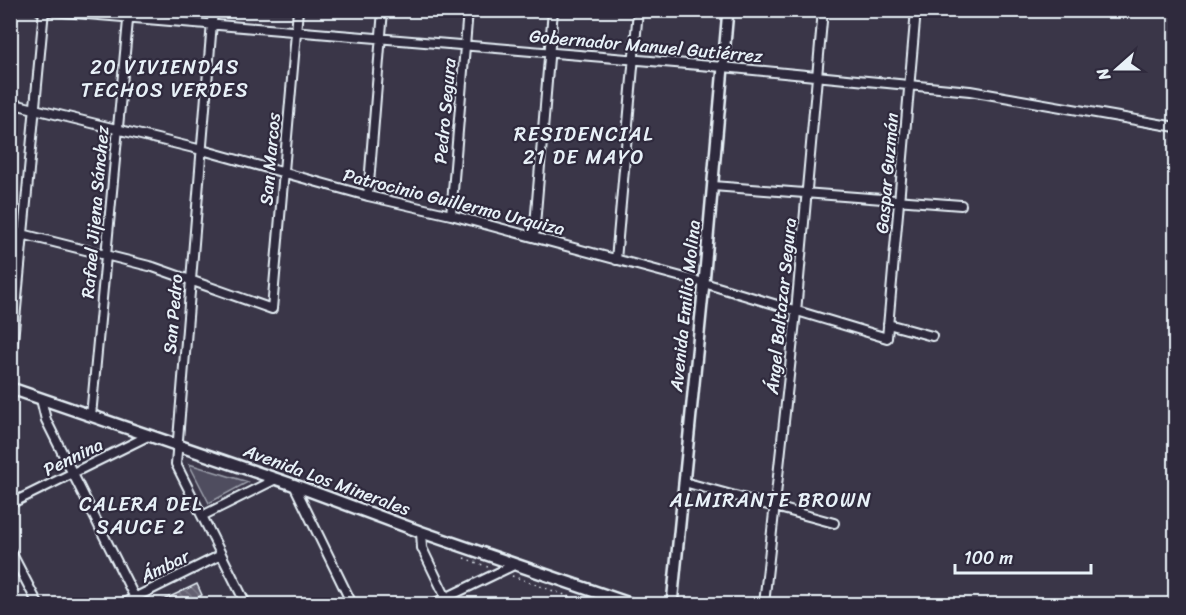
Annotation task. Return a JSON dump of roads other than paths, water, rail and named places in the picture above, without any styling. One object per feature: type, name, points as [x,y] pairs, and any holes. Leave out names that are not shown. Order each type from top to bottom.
[{"type":"main road","name":"Avenida Los Minerales","points":[[10,388],[631,604]]},
{"type":"street","name":"San Pedro","points":[[213,10],[176,464],[246,604]]},
{"type":"street","name":"San Marcos","points":[[191,281],[272,309],[298,10]]},
{"type":"street","points":[[368,196],[383,10]]},
{"type":"street","name":"Pedro Segura","points":[[451,215],[468,10]]},
{"type":"street","points":[[534,237],[553,10]]},
{"type":"street","points":[[616,260],[638,10]]},
{"type":"street","name":"Avenida Emilio Molina","points":[[672,604],[728,10]]},
{"type":"street","name":"Ángel Baltazar Segura","points":[[765,604],[796,312],[822,10]]},
{"type":"street","name":"Gaspar Guzmán","points":[[887,338],[916,10]]},
{"type":"street","name":"Gobernador Manuel Gutiérrez","points":[[42,11],[129,14],[296,32],[723,67],[970,91],[1176,127]]},
{"type":"street","points":[[10,373],[42,11]]},
{"type":"street","name":"Rafael Jijena Sánchez","points":[[91,416],[129,14]]},
{"type":"street","name":"Patrocinio Guillermo Urquiza","points":[[10,103],[202,150],[368,196],[534,237],[704,283],[887,338]]},
{"type":"street","points":[[713,186],[961,205]]},
{"type":"street","points":[[10,231],[153,267],[191,281]]},
{"type":"street","points":[[888,324],[932,336]]},
{"type":"street","points":[[41,399],[46,420],[136,601]]},
{"type":"street","name":"Pennina","points":[[10,504],[148,436]]},
{"type":"street","points":[[202,516],[276,479]]},
{"type":"street","points":[[684,482],[834,523]]},
{"type":"street","points":[[294,485],[352,604]]},
{"type":"street","points":[[421,532],[422,548],[448,601]]},
{"type":"street","points":[[10,550],[38,604]]},
{"type":"street","name":"Ámbar","points":[[122,604],[136,601],[221,555]]},
{"type":"street","points":[[433,604],[448,601],[514,565]]},
{"type":"district","name":"20 VIVIENDAS TECHOS VERDES","points":[[165,78]]},
{"type":"district","name":"RESIDENCIAL 21 DE MAYO","points":[[584,146]]},
{"type":"district","name":"ALMIRANTE BROWN","points":[[771,500]]},
{"type":"district","name":"CALERA DEL SAUCE 2","points":[[141,516]]}]
